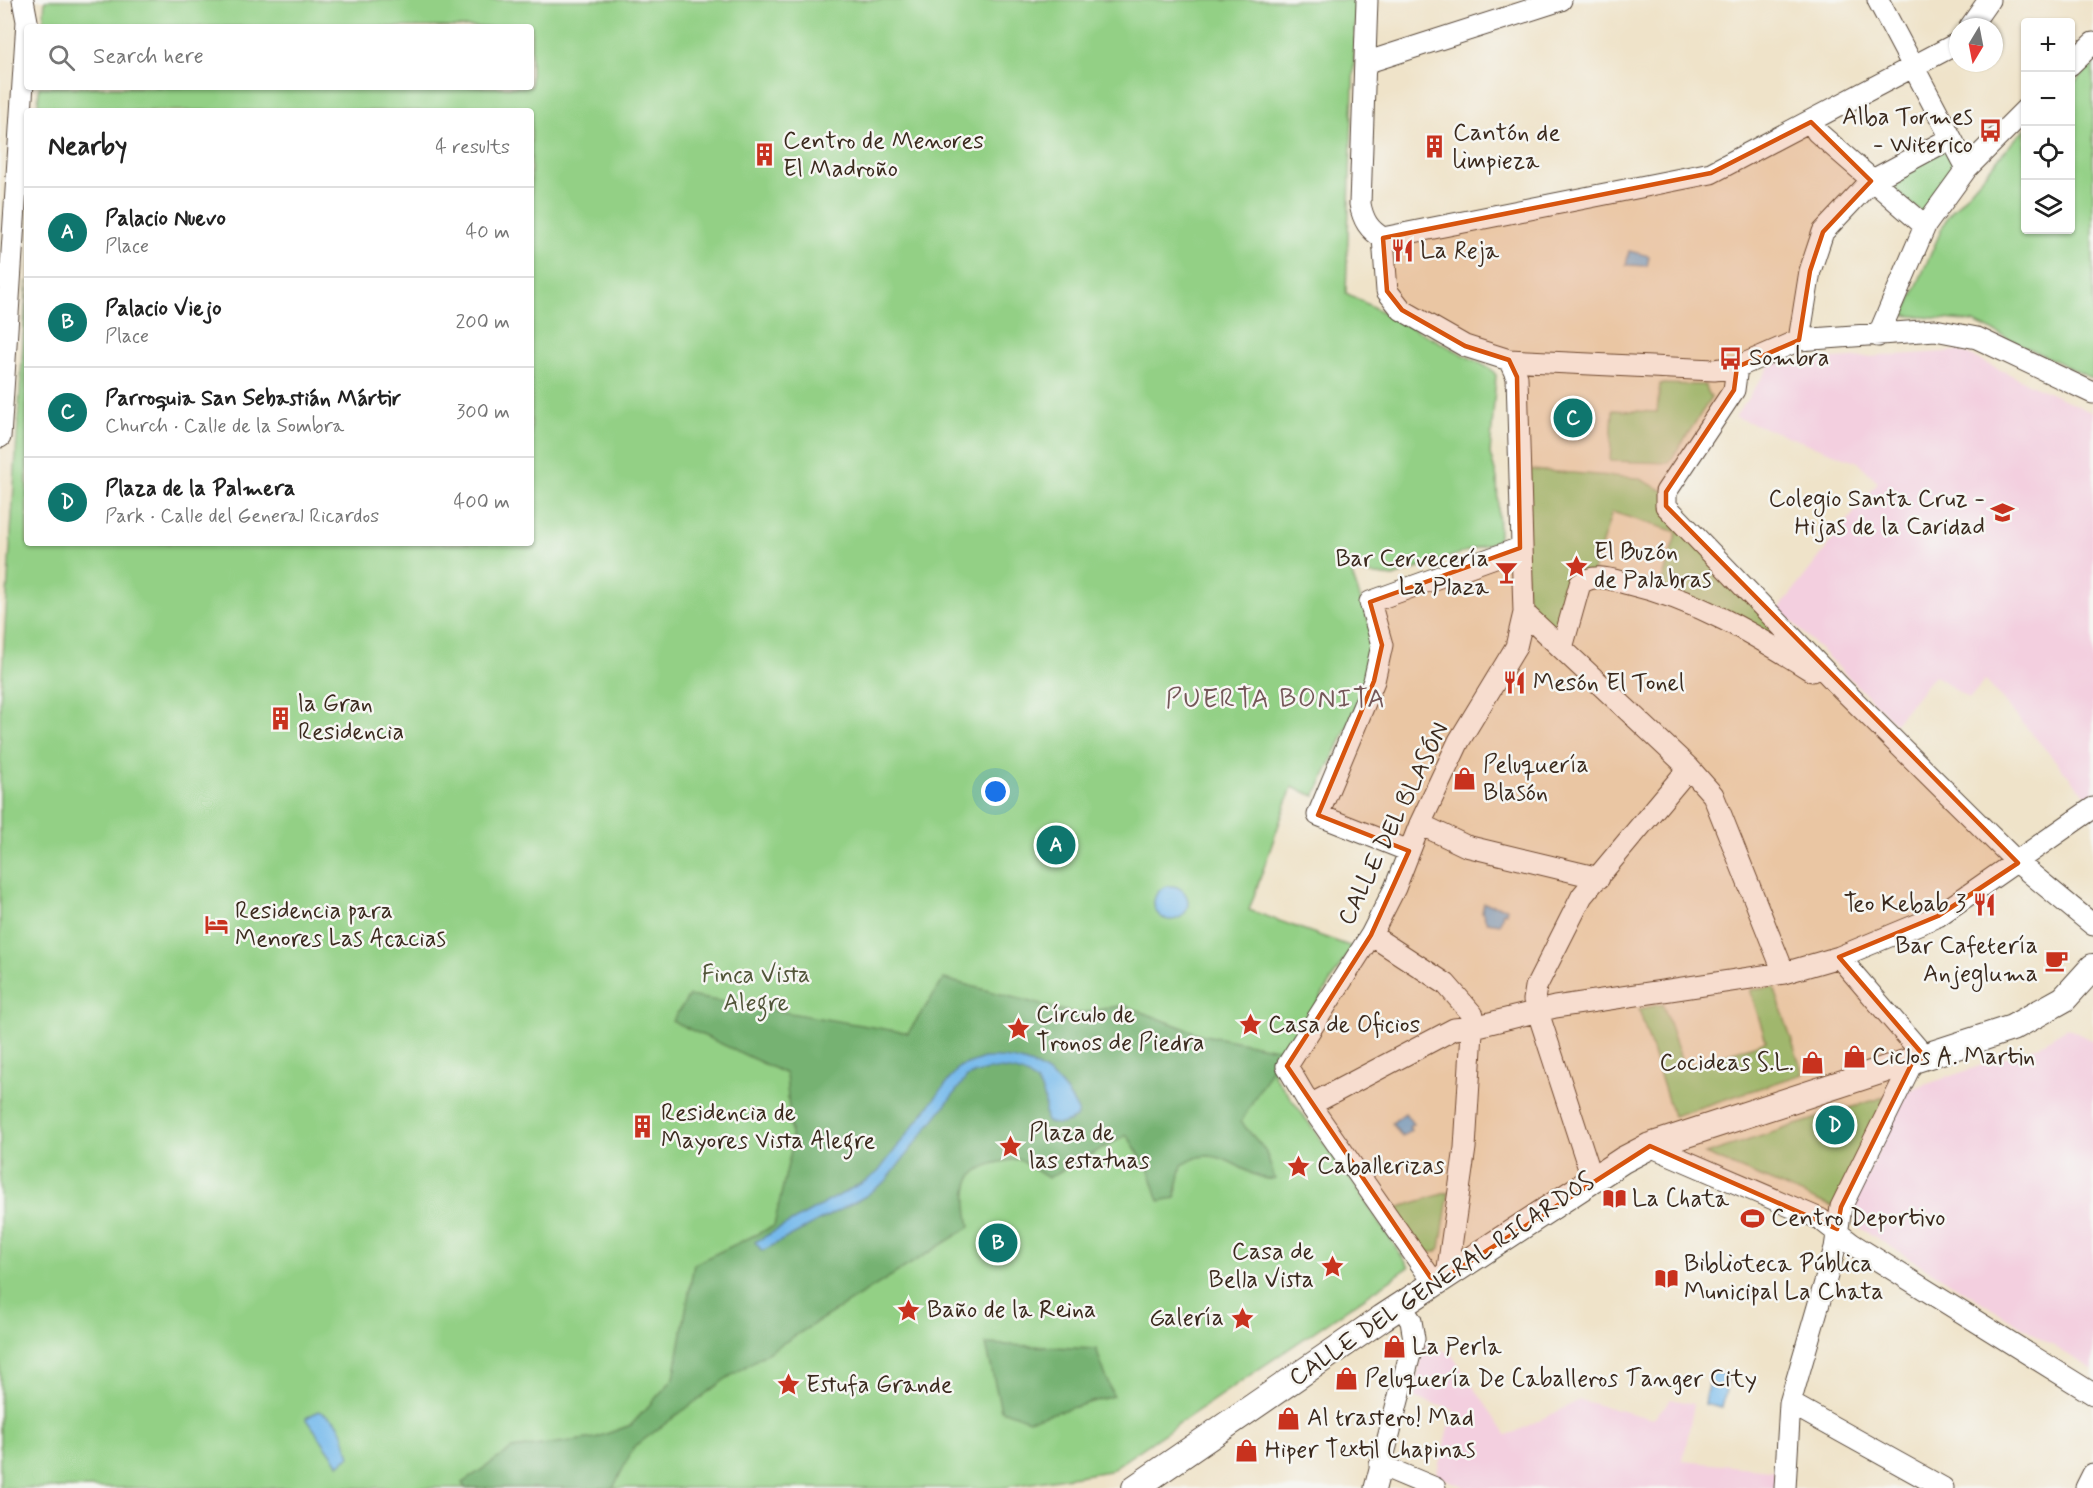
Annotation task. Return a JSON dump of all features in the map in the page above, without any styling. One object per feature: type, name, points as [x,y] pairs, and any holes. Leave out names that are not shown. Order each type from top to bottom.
[{"type":"main road","name":"CALLE DEL GENERAL RICARDOS","points":[[1135,1488],[1592,1178],[1650,1146],[2012,1028],[2064,999],[2093,967]]},
{"type":"street","points":[[22,0],[27,24]]},
{"type":"street","points":[[1367,0],[1360,204],[1363,219],[1374,233],[1383,238],[1711,173],[1949,48]]},
{"type":"street","points":[[1365,63],[1561,0]]},
{"type":"street","points":[[1878,0],[1967,168]]},
{"type":"street","points":[[1977,18],[1989,0]]},
{"type":"street","points":[[2075,60],[2093,43]]},
{"type":"street","points":[[0,437],[7,214],[24,50]]},
{"type":"street","points":[[1878,336],[1925,226],[1967,168],[2021,113]]},
{"type":"street","points":[[1810,122],[1816,132],[1925,226]]},
{"type":"street","points":[[1798,340],[1810,271],[1823,232],[1871,181],[1952,138]]},
{"type":"street","points":[[1383,238],[1387,291],[1402,310],[1465,346],[1509,360],[1714,370],[1737,367],[1798,340],[1878,336],[1935,330],[1977,338],[2093,393]]},
{"type":"street","points":[[1890,311],[1897,323],[1912,332]]},
{"type":"street","name":"CALLE DEL BLASÓN","points":[[1441,1279],[1310,1105],[1287,1066],[1371,935],[1395,888],[1420,824],[1459,741],[1516,647],[1524,613],[1520,548],[1517,378],[1509,360]]},
{"type":"street","points":[[1737,367],[1734,390],[1666,492],[1666,506],[1670,513],[1841,688],[2018,863],[2093,926]]},
{"type":"street","points":[[1409,851],[1318,815],[1374,681],[1382,645],[1370,602],[1520,548]]},
{"type":"street","points":[[1562,648],[1580,584],[1587,579],[1601,578],[1666,593],[1709,611],[1750,632],[1841,688]]},
{"type":"street","points":[[1524,613],[1689,768],[1713,795],[1784,973]]},
{"type":"street","points":[[1592,1178],[1534,1000],[1536,987],[1582,896],[1689,768]]},
{"type":"street","points":[[1310,1105],[1454,1029],[1474,1027],[1538,1010],[1784,973],[1839,957],[1938,916],[2018,863],[2093,808]]},
{"type":"street","points":[[1420,824],[1466,846],[1599,878]]},
{"type":"street","points":[[1371,935],[1446,984],[1473,1015],[1465,1148],[1441,1279]]},
{"type":"street","points":[[1785,1488],[1790,1403],[1836,1248],[1841,1206],[1919,1059],[1839,957]]},
{"type":"street","points":[[1650,1146],[1820,1219],[1837,1229],[1852,1244],[2093,1394]]},
{"type":"street","points":[[1375,1488],[1414,1339],[1411,1321],[1401,1306]]},
{"type":"street","points":[[1790,1403],[1943,1488]]},
{"type":"street","points":[[1380,1465],[1435,1488]]},
{"type":"street","points":[[2086,1488],[2093,1474]]},
{"type":"highlighted area","points":[[1811,122],[1871,181],[1823,232],[1810,271],[1799,340],[1737,367],[1734,390],[1666,492],[1666,506],[2018,863],[1938,916],[1839,957],[1925,1057],[1913,1061],[1841,1207],[1837,1229],[1650,1146],[1435,1284],[1287,1066],[1371,935],[1409,851],[1318,815],[1374,681],[1382,645],[1370,602],[1520,548],[1517,377],[1509,360],[1465,346],[1402,310],[1387,291],[1383,238],[1711,173]]},
{"type":"shaded area","points":[[1960,351],[2093,413],[2093,794],[2087,797],[1985,680],[1969,699],[1934,675],[1895,723],[1779,609],[1878,482],[1858,462],[1735,417],[1772,363]]},
{"type":"shaded area","points":[[2067,1028],[2093,1041],[2093,1370],[1857,1226],[1851,1208],[1907,1091],[2038,1046]]},
{"type":"shaded area","points":[[1426,1341],[1452,1355],[1507,1436],[1580,1400],[1653,1419],[1671,1399],[1694,1404],[1683,1461],[1779,1471],[1777,1488],[1467,1488],[1436,1475],[1454,1410],[1412,1397]]},
{"type":"green space","name":"Finca Vista Alegre","points":[[45,0],[1356,0],[1346,293],[1491,369],[1496,375],[1490,454],[1497,478],[1499,536],[1496,541],[1393,577],[1351,572],[1374,637],[1370,678],[1315,796],[1292,787],[1249,910],[1352,947],[1273,1074],[1354,1184],[1409,1267],[1109,1471],[1000,1488],[0,1488],[0,705],[24,328],[24,546],[534,546],[534,108],[38,108],[39,90],[534,90],[534,24],[43,24]]},
{"type":"green space","points":[[2093,65],[2093,379],[1974,322],[1904,315],[1947,217],[2021,133],[2021,234],[2075,234],[2075,82]]},
{"type":"green space","points":[[1944,151],[1953,155],[1959,170],[1923,213],[1888,185],[1887,178]]},
{"type":"green space","points":[[1660,384],[1705,385],[1711,398],[1669,463],[1610,461],[1613,410],[1657,412]]},
{"type":"green space","points":[[1518,469],[1638,478],[1662,490],[1803,650],[1659,591],[1677,532],[1612,512],[1593,571],[1560,637],[1528,608]]},
{"type":"green space","points":[[944,979],[1076,1014],[1124,1005],[1199,1034],[1282,1050],[1241,1122],[1265,1150],[1275,1179],[1258,1176],[1220,1158],[1199,1157],[1182,1165],[1175,1198],[1159,1201],[1149,1170],[1127,1135],[1048,1178],[1019,1159],[989,1165],[972,1176],[968,1185],[967,1210],[970,1227],[727,1378],[634,1447],[613,1488],[465,1488],[462,1483],[512,1449],[595,1438],[631,1425],[674,1378],[694,1264],[774,1226],[792,1146],[786,1074],[672,1021],[689,996],[908,1033]]},
{"type":"green space","points":[[1774,987],[1803,1074],[1673,1116],[1639,1009],[1663,1004],[1684,1068],[1766,1041],[1750,990]]},
{"type":"green space","points":[[1887,1096],[1833,1207],[1705,1154]]},
{"type":"green space","points":[[1449,1192],[1440,1248],[1436,1252],[1423,1253],[1393,1209]]},
{"type":"green space","points":[[986,1344],[1096,1349],[1113,1396],[1029,1420],[1001,1410]]},
{"type":"water","points":[[1629,251],[1649,256],[1647,266],[1626,265]]},
{"type":"water","points":[[1171,886],[1183,891],[1188,903],[1183,915],[1171,920],[1159,915],[1154,903],[1159,891]]},
{"type":"water","points":[[1484,903],[1507,908],[1506,913],[1503,912],[1500,924],[1487,922],[1482,912]]},
{"type":"water","points":[[984,1058],[1000,1058],[1028,1063],[1051,1076],[1070,1097],[1078,1111],[1076,1118],[1062,1124],[1047,1122],[1045,1101],[1038,1084],[1030,1077],[1020,1073],[999,1069],[967,1077],[886,1181],[864,1197],[762,1251],[755,1242],[878,1172],[959,1067]]},
{"type":"water","points":[[1405,1113],[1413,1124],[1409,1127],[1411,1130],[1402,1137],[1392,1123]]},
{"type":"water","points":[[1711,1371],[1729,1375],[1722,1408],[1704,1404]]},
{"type":"water","points":[[318,1411],[334,1419],[343,1434],[350,1456],[339,1465],[306,1418]]},
{"type":"place","name":"Alba Tormes - Witerico","points":[[1991,131]]},
{"type":"place","name":"Cantón de limpieza","points":[[1435,147]]},
{"type":"place","name":"Centro de Menores El Madroño","points":[[765,155]]},
{"type":"place","name":"La Reja","points":[[1402,251]]},
{"type":"place","name":"Sombra","points":[[1731,358]]},
{"type":"place","name":"Parroquia San Sebastián Mártir","points":[[1573,418]]},
{"type":"place","name":"Colegio Santa Cruz - Hijas de la Caridad","points":[[2003,513]]},
{"type":"place","name":"El Buzón de Palabras","points":[[1576,566]]},
{"type":"place","name":"Bar Cervecería La Plaza","points":[[1507,573]]},
{"type":"place","name":"Mesón El Tonel","points":[[1515,683]]},
{"type":"place","name":"la Gran Residencia","points":[[280,718]]},
{"type":"place","name":"Peluquería Blasón","points":[[1465,779]]},
{"type":"place","name":"Palacio Nuevo","points":[[1056,845]]},
{"type":"place","name":"Teo Kebab 3","points":[[1984,904]]},
{"type":"place","name":"Residencia para Menores Las Acacias","points":[[217,925]]},
{"type":"place","name":"Bar Cafetería Anjegluma","points":[[2056,960]]},
{"type":"place","name":"Casa de Oficios","points":[[1250,1025]]},
{"type":"place","name":"Círculo de Tronos de Piedra","points":[[1018,1029]]},
{"type":"place","name":"Ciclos A. Martin","points":[[1854,1057]]},
{"type":"place","name":"Cocideas S.L.","points":[[1812,1063]]},
{"type":"place","name":"Plaza de la Palmera","points":[[1835,1125]]},
{"type":"place","name":"Residencia de Mayores Vista Alegre","points":[[643,1127]]},
{"type":"place","name":"Plaza de las estatuas","points":[[1011,1147]]},
{"type":"place","name":"Caballerizas","points":[[1299,1166]]},
{"type":"place","name":"La Chata","points":[[1614,1199]]},
{"type":"place","name":"Centro Deportivo","points":[[1753,1218]]},
{"type":"place","name":"Palacio Viejo","points":[[998,1243]]},
{"type":"place","name":"Casa de Bella Vista","points":[[1332,1266]]},
{"type":"place","name":"Biblioteca Pública Municipal La Chata","points":[[1666,1278]]},
{"type":"place","name":"Baño de la Reina","points":[[909,1310]]},
{"type":"place","name":"Galería","points":[[1242,1318]]},
{"type":"place","name":"La Perla","points":[[1394,1347]]},
{"type":"place","name":"Peluquería De Caballeros Tanger City","points":[[1347,1379]]},
{"type":"place","name":"Estufa Grande","points":[[788,1385]]},
{"type":"place","name":"Al trastero! Mad","points":[[1289,1418]]},
{"type":"place","name":"Hiper Textil Chapinas","points":[[1247,1450]]},
{"type":"district","name":"PUERTA BONITA","points":[[1276,699]]}]
